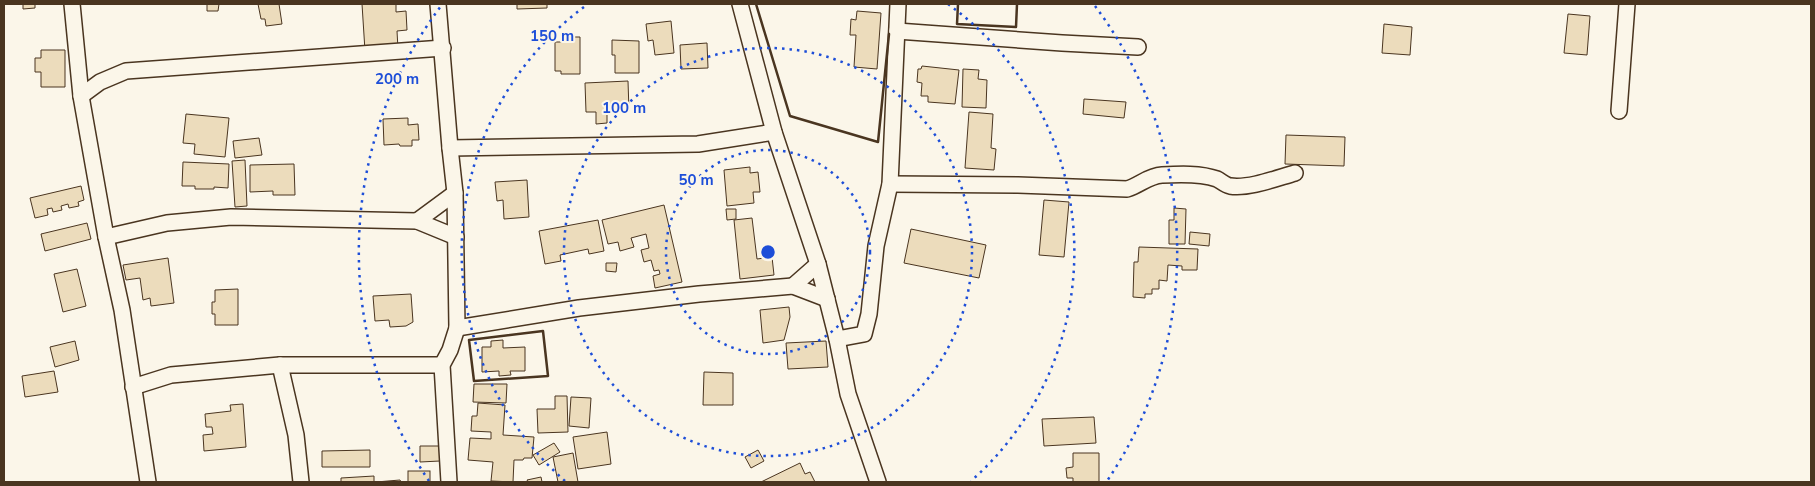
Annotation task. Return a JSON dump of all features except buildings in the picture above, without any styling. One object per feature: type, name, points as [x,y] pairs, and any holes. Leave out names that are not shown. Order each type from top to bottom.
[{"type":"street","points":[[72,4],[82,96],[106,237],[122,310],[148,482]]},
{"type":"street","points":[[438,4],[455,193],[456,236],[457,328],[450,350],[442,366],[449,482]]},
{"type":"street","points":[[740,4],[774,132],[818,264],[837,339],[848,394],[878,482]]},
{"type":"street","points":[[837,339],[864,334],[869,314],[876,246],[890,184],[898,4]]},
{"type":"street","points":[[1619,111],[1627,4]]},
{"type":"street","points":[[896,31],[1138,47]]},
{"type":"street","points":[[82,96],[100,82],[126,71],[443,48]]},
{"type":"street","points":[[450,148],[698,144],[774,132]]},
{"type":"street","points":[[890,184],[1018,185],[1127,189],[1136,186],[1145,179],[1160,175],[1178,175],[1205,176],[1229,186],[1244,186],[1295,173]]},
{"type":"street","points":[[417,221],[455,193]]},
{"type":"street","points":[[106,237],[167,223],[231,217],[417,221],[456,236]]},
{"type":"street","points":[[792,286],[818,264]]},
{"type":"street","points":[[457,328],[579,308],[699,294],[792,286],[826,299]]},
{"type":"street","points":[[133,386],[171,375],[280,365],[442,366]]},
{"type":"street","points":[[280,365],[296,436],[301,482]]},
{"type":"wall","points":[[756,4],[790,116],[878,142],[889,34]]},
{"type":"wall","points":[[958,4],[957,24],[1016,27],[1017,4]]},
{"type":"wall","points":[[543,331],[548,376],[474,381],[469,340],[543,331]]}]
